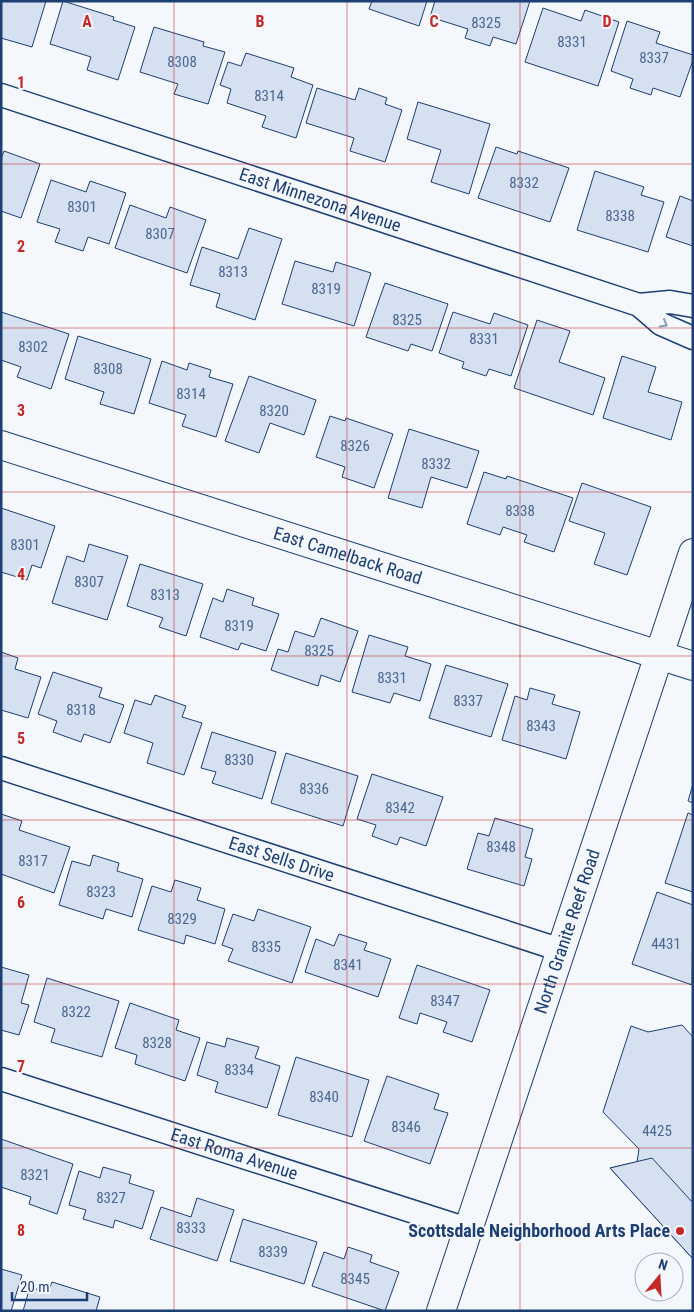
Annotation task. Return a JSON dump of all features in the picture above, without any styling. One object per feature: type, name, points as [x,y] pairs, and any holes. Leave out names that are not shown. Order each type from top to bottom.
[{"type":"street","name":"East Minnezona Avenue","points":[[1,95],[639,305],[661,324],[693,338]]},
{"type":"street","name":"East Minnezona Avenue","points":[[639,305],[670,302],[693,306]]},
{"type":"street","name":"East Camelback Road","points":[[1,445],[693,666]]},
{"type":"street","name":"North Granite Reef Road","points":[[441,1311],[693,553]]},
{"type":"street","name":"East Sells Drive","points":[[1,768],[561,950]]},
{"type":"street","name":"East Roma Avenue","points":[[1,1078],[467,1229]]},
{"type":"building","points":[[1,1],[46,1],[32,47],[1,38]]},
{"type":"building","points":[[63,1],[114,17],[113,20],[135,27],[118,80],[87,70],[91,57],[50,44]]},
{"type":"building","points":[[372,1],[427,1],[419,26],[369,9]]},
{"type":"building","points":[[435,1],[530,1],[516,44],[493,37],[490,46],[465,38],[468,29],[430,17]]},
{"type":"building","points":[[543,8],[581,21],[585,10],[619,22],[598,86],[525,62]]},
{"type":"building","points":[[627,21],[660,32],[656,43],[693,55],[680,97],[653,88],[651,95],[630,88],[633,79],[611,71]]},
{"type":"building","points":[[154,27],[204,42],[203,46],[225,52],[208,104],[174,94],[178,84],[140,72]]},
{"type":"building","points":[[246,53],[294,68],[291,77],[313,85],[296,138],[262,127],[266,116],[227,103],[231,89],[220,85],[228,62],[241,66]]},
{"type":"building","points":[[317,88],[355,100],[359,88],[387,98],[385,104],[402,110],[385,162],[350,151],[354,138],[306,123]]},
{"type":"building","points":[[418,102],[490,124],[469,194],[431,182],[441,150],[407,139]]},
{"type":"building","points":[[496,147],[517,154],[518,151],[569,168],[550,222],[478,198]]},
{"type":"building","points":[[4,151],[40,164],[21,218],[1,211],[1,159]]},
{"type":"building","points":[[595,171],[644,187],[641,195],[664,202],[648,252],[577,230]]},
{"type":"building","points":[[51,180],[86,192],[90,181],[126,193],[109,244],[88,237],[83,251],[55,242],[60,229],[37,222]]},
{"type":"building","points":[[680,196],[693,201],[693,246],[666,237]]},
{"type":"building","points":[[130,205],[166,218],[170,207],[206,220],[187,273],[115,248]]},
{"type":"building","points":[[249,228],[282,239],[255,320],[216,307],[220,294],[190,285],[202,247],[238,259]]},
{"type":"building","points":[[295,261],[333,272],[336,262],[371,273],[354,326],[282,304]]},
{"type":"building","points":[[385,283],[448,304],[432,351],[411,344],[408,351],[366,337]]},
{"type":"building","points":[[1,312],[69,334],[51,389],[17,377],[21,367],[1,360]]},
{"type":"building","points":[[453,312],[490,324],[494,313],[528,325],[511,376],[489,369],[486,376],[462,368],[464,362],[439,353]]},
{"type":"building","points":[[537,320],[570,331],[559,362],[605,378],[593,415],[514,388]]},
{"type":"building","points":[[78,336],[151,359],[134,414],[100,404],[104,392],[65,379]]},
{"type":"building","points":[[622,356],[656,367],[648,392],[682,402],[671,440],[603,418]]},
{"type":"building","points":[[162,361],[187,370],[189,363],[211,370],[209,377],[233,384],[216,437],[182,426],[186,415],[149,403]]},
{"type":"building","points":[[249,376],[316,400],[304,435],[270,423],[259,453],[225,441]]},
{"type":"building","points":[[330,416],[345,421],[346,418],[393,434],[374,488],[342,477],[345,467],[316,457]]},
{"type":"building","points":[[409,429],[479,451],[467,488],[431,477],[422,508],[388,498]]},
{"type":"building","points":[[484,472],[506,479],[507,476],[573,498],[554,552],[524,542],[527,535],[503,527],[500,535],[467,524]]},
{"type":"building","points":[[582,483],[651,507],[627,575],[594,564],[605,533],[569,521]]},
{"type":"building","points":[[1,508],[55,526],[41,568],[32,565],[27,580],[1,572]]},
{"type":"building","points":[[89,544],[128,556],[107,620],[52,603],[67,556],[84,562]]},
{"type":"building","points":[[140,564],[203,584],[186,636],[159,627],[163,618],[127,606]]},
{"type":"building","points":[[227,589],[254,598],[252,605],[279,614],[266,651],[241,643],[238,650],[200,637],[213,598],[223,602]]},
{"type":"building","points":[[321,618],[358,631],[340,682],[321,675],[318,686],[271,670],[278,649],[288,652],[295,631],[314,637]]},
{"type":"building","points":[[369,635],[408,647],[405,656],[431,664],[420,701],[394,693],[390,703],[352,692]]},
{"type":"building","points":[[1,652],[18,658],[15,669],[41,677],[28,718],[1,710]]},
{"type":"building","points":[[446,665],[508,684],[491,737],[429,718]]},
{"type":"building","points":[[53,672],[102,688],[99,697],[124,705],[110,743],[84,734],[81,742],[53,732],[57,721],[38,714]]},
{"type":"building","points":[[530,688],[555,695],[552,704],[580,712],[566,759],[502,740],[515,696],[527,700]]},
{"type":"building","points":[[155,695],[186,706],[182,717],[202,723],[184,775],[147,763],[153,743],[124,733],[135,700],[151,705]]},
{"type":"building","points":[[212,732],[276,752],[262,799],[212,783],[216,772],[201,768]]},
{"type":"building","points":[[286,753],[358,776],[343,826],[271,803]]},
{"type":"building","points":[[372,774],[443,797],[426,846],[400,837],[397,845],[372,836],[376,825],[357,819]]},
{"type":"building","points":[[693,784],[693,803],[688,801]]},
{"type":"building","points":[[688,813],[693,815],[693,892],[665,883]]},
{"type":"building","points":[[1,814],[22,821],[19,830],[70,847],[54,893],[1,874]]},
{"type":"building","points":[[495,818],[533,829],[525,857],[532,859],[524,886],[467,869],[478,833],[489,836]]},
{"type":"building","points":[[93,855],[119,863],[117,871],[143,879],[132,917],[106,909],[103,919],[59,905],[72,861],[90,866]]},
{"type":"building","points":[[175,880],[201,888],[197,900],[225,909],[215,944],[186,935],[184,944],[138,930],[152,886],[171,892]]},
{"type":"building","points":[[657,892],[693,905],[692,985],[632,964]]},
{"type":"building","points":[[258,909],[311,927],[292,983],[228,961],[233,949],[222,945],[233,914],[254,921]]},
{"type":"building","points":[[339,934],[367,943],[364,950],[391,959],[378,997],[305,972],[316,939],[334,946]]},
{"type":"building","points":[[417,965],[490,990],[472,1042],[443,1032],[447,1022],[420,1013],[417,1024],[399,1018]]},
{"type":"building","points":[[1,967],[29,975],[21,1003],[29,1005],[19,1035],[1,1030]]},
{"type":"building","points":[[47,978],[119,1001],[102,1057],[51,1042],[55,1029],[34,1022]]},
{"type":"building","points":[[130,1003],[179,1020],[176,1030],[200,1038],[185,1081],[135,1064],[137,1055],[115,1048]]},
{"type":"building","points":[[682,1025],[693,1037],[693,1259],[610,1168],[637,1162],[639,1149],[603,1112],[631,1026],[648,1032]]},
{"type":"building","points":[[227,1038],[259,1047],[255,1058],[280,1066],[267,1108],[215,1092],[218,1082],[197,1075],[207,1042],[225,1047]]},
{"type":"building","points":[[296,1057],[369,1080],[352,1137],[278,1115]]},
{"type":"building","points":[[387,1076],[439,1094],[434,1109],[448,1113],[430,1164],[364,1141]]},
{"type":"building","points":[[1,1139],[73,1164],[57,1214],[29,1204],[31,1197],[1,1187]]},
{"type":"building","name":"Scottsdale Neighborhood Arts Place","points":[[652,1158],[693,1203],[693,1259],[610,1168]]},
{"type":"building","points":[[103,1167],[131,1175],[129,1183],[154,1191],[142,1229],[115,1220],[113,1228],[83,1219],[86,1210],[69,1205],[79,1171],[100,1178]]},
{"type":"building","points":[[197,1198],[234,1210],[217,1261],[150,1239],[161,1207],[191,1217]]},
{"type":"building","points":[[243,1219],[317,1242],[304,1284],[230,1261]]},
{"type":"building","points":[[348,1247],[372,1255],[370,1262],[399,1272],[385,1311],[312,1286],[324,1252],[344,1259]]},
{"type":"building","points":[[1,1269],[22,1275],[11,1311],[1,1311]]},
{"type":"building","points":[[52,1282],[100,1297],[96,1311],[23,1311],[30,1287],[48,1293]]},
{"type":"place","name":"Scottsdale Neighborhood Arts Place","points":[[680,1231]]}]
